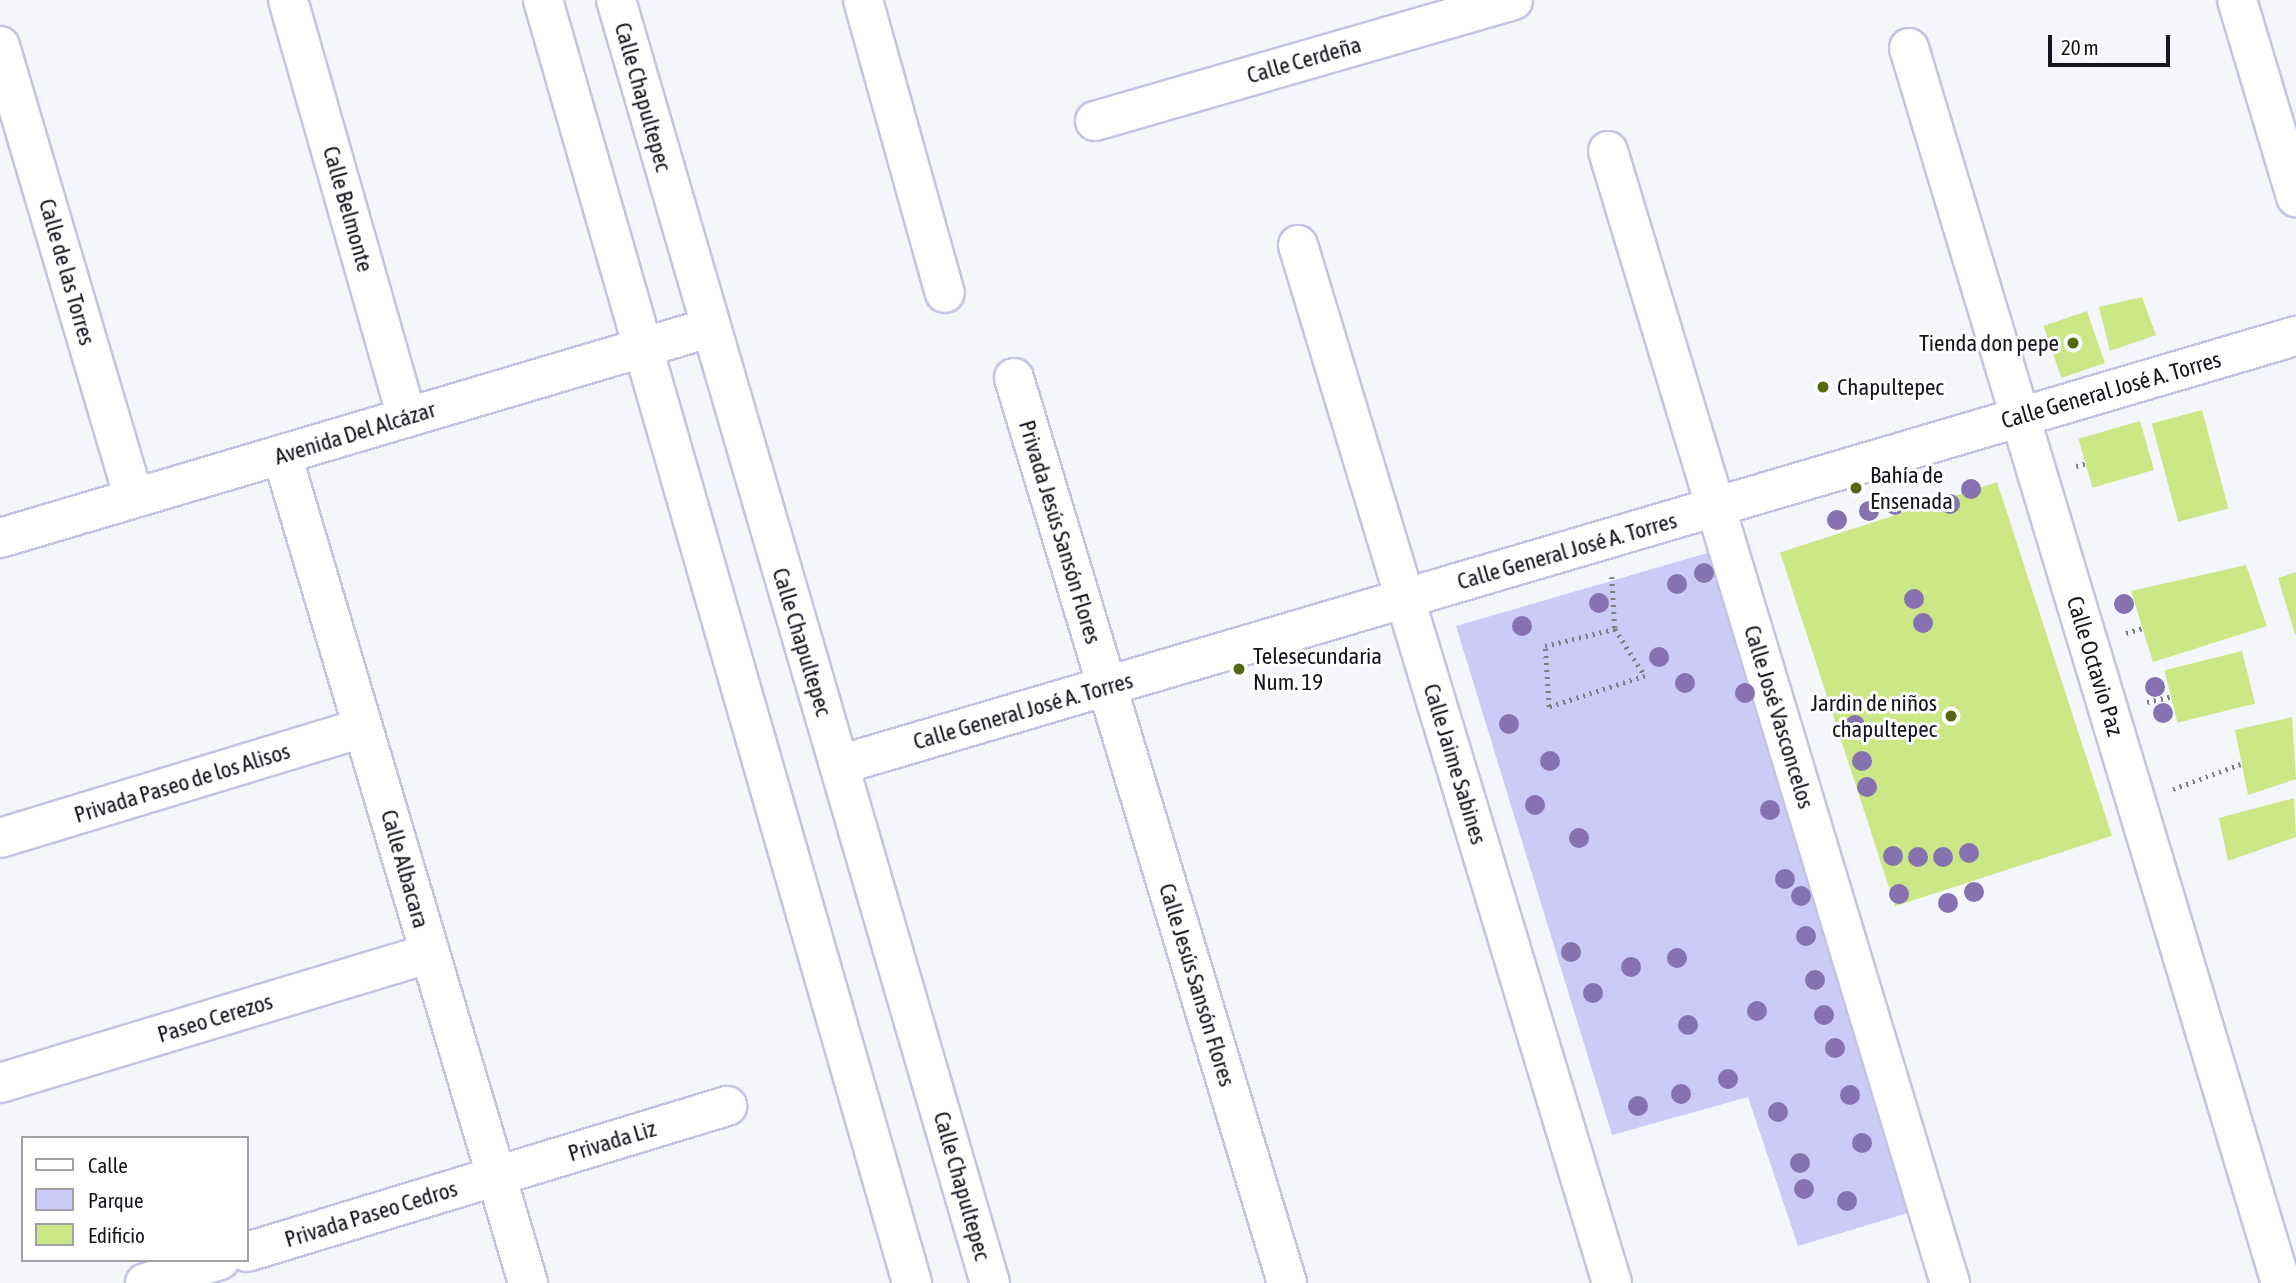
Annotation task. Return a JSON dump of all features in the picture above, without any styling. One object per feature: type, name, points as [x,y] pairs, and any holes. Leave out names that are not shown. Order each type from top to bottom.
[{"type":"street","name":"Calle Belmonte","points":[[288,0],[407,417]]},
{"type":"street","points":[[543,0],[912,1283]]},
{"type":"street","name":"Calle Chapultepec","points":[[616,0],[709,328],[990,1283]]},
{"type":"street","points":[[863,0],[945,293]]},
{"type":"street","name":"Calle Cerdeña","points":[[1096,121],[1513,0]]},
{"type":"street","points":[[2237,0],[2296,197]]},
{"type":"street","name":"Calle de las Torres","points":[[0,46],[134,498]]},
{"type":"street","name":"Calle Octavio Paz","points":[[1909,48],[2281,1283]]},
{"type":"street","name":"Calle José Vasconcelos","points":[[1608,151],[1950,1283]]},
{"type":"street","name":"Calle Jaime Sabines","points":[[1298,245],[1612,1283]]},
{"type":"street","name":"Avenida Del Alcázar","points":[[0,538],[709,328]]},
{"type":"street","name":"Calle General José A. Torres","points":[[839,765],[2296,336]]},
{"type":"street","name":"Privada Jesús Sansón Flores","points":[[1014,378],[1107,686]]},
{"type":"street","name":"Calle Albacara","points":[[282,455],[528,1283]]},
{"type":"street","name":"Calle Jesús Sansón Flores","points":[[1107,686],[1287,1283]]},
{"type":"street","name":"Privada Paseo de los Alisos","points":[[0,838],[363,728]]},
{"type":"street","name":"Paseo Cerezos","points":[[0,1083],[430,953]]},
{"type":"street","name":"Privada Liz","points":[[496,1176],[727,1106]]},
{"type":"street","name":"Privada Paseo Cedros","points":[[248,1252],[496,1176]]},
{"type":"street","points":[[145,1283],[213,1262]]},
{"type":"path","points":[[1609,538],[1615,629],[1645,676],[1549,707],[1545,646],[1615,629]]},
{"type":"path","points":[[2136,803],[2241,764]]},
{"type":"green space","points":[[1728,547],[1911,1212],[1798,1246],[1748,1097],[1612,1135],[1456,626]]},
{"type":"building","points":[[2142,297],[2156,335],[2110,351],[2099,307]]},
{"type":"building","name":"Tienda don pepe","points":[[2087,311],[2105,363],[2061,378],[2044,326]]},
{"type":"building","points":[[2202,410],[2228,509],[2178,522],[2152,423]]},
{"type":"building","points":[[2140,421],[2154,470],[2093,488],[2078,439]]},
{"type":"building","name":"Jardin de niños chapultepec","points":[[1997,482],[2112,836],[1895,906],[1780,552]]},
{"type":"building","points":[[2246,565],[2267,626],[2153,662],[2131,591]]},
{"type":"building","points":[[2296,572],[2296,634],[2295,634],[2278,578]]},
{"type":"building","points":[[2242,651],[2255,703],[2177,723],[2164,670]]},
{"type":"building","points":[[2292,717],[2296,779],[2248,795],[2235,730]]},
{"type":"building","points":[[2294,798],[2296,837],[2228,861],[2219,818]]},
{"type":"place","name":"Tienda don pepe","points":[[2073,343]]},
{"type":"place","name":"Chapultepec","points":[[1823,387]]},
{"type":"place","name":"Bahía de Ensenada","points":[[1856,488]]},
{"type":"place","name":"Telesecundaria Num. 19","points":[[1239,669]]},
{"type":"place","name":"Jardin de niños chapultepec","points":[[1951,716]]}]
